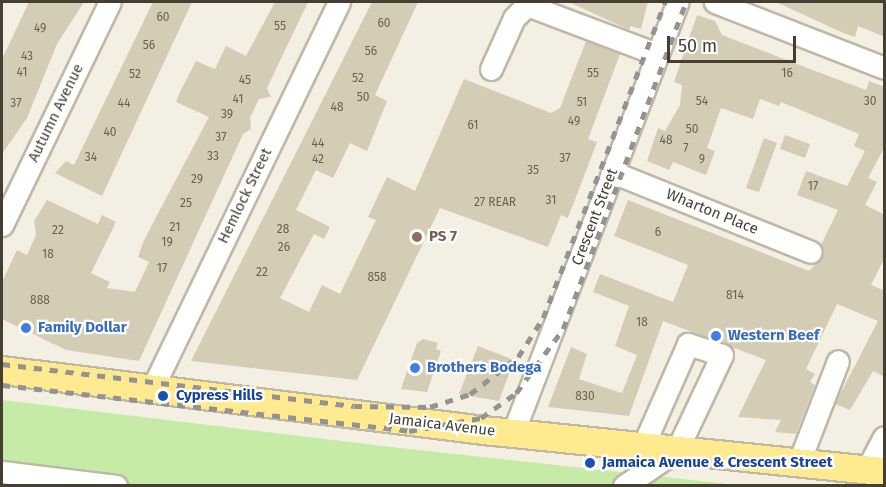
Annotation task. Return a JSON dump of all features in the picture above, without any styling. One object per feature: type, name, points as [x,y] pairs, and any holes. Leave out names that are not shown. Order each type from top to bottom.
[{"type":"main road","name":"Jamaica Avenue","points":[[2,370],[151,391],[513,433],[876,470]]},
{"type":"street","name":"Autumn Avenue","points":[[2,225],[110,2]]},
{"type":"street","name":"Hemlock Street","points":[[151,391],[339,2]]},
{"type":"street","name":"Crescent Street","points":[[513,433],[678,2]]},
{"type":"street","points":[[715,2],[885,68]]},
{"type":"street","points":[[491,69],[514,18],[527,5],[657,54]]},
{"type":"street","name":"Wharton Place","points":[[612,172],[811,252]]},
{"type":"street","points":[[624,486],[677,450],[722,355],[688,344],[643,446]]},
{"type":"street","points":[[799,462],[838,361]]},
{"type":"street","points":[[656,413],[691,422]]},
{"type":"street","points":[[876,470],[885,437]]},
{"type":"street","points":[[2,472],[116,486]]},
{"type":"green space","points":[[2,400],[400,448],[737,485],[2,486]]},
{"type":"building","points":[[29,2],[84,2],[57,44],[27,118],[2,154],[2,59]]},
{"type":"building","points":[[153,2],[192,2],[102,196],[55,173],[66,161],[74,165]]},
{"type":"building","points":[[275,2],[308,2],[267,88],[271,97],[259,99],[250,118],[251,129],[243,134],[139,361],[66,350],[2,319],[2,282],[17,250],[27,255],[36,235],[34,221],[47,200],[98,224],[102,215],[116,222],[91,273],[110,282],[107,288],[135,292],[149,262],[138,257],[144,240],[209,117],[176,102],[180,92],[196,61],[215,69],[226,46],[246,56]]},
{"type":"building","points":[[372,2],[418,2],[375,95],[387,101],[367,151],[350,143],[333,178],[316,170],[296,210],[330,227],[324,239],[314,234],[280,298],[309,312],[322,285],[340,294],[376,220],[368,217],[387,177],[415,191],[464,79],[551,113],[560,108],[586,41],[620,54],[588,139],[597,142],[568,218],[561,215],[548,247],[440,208],[357,380],[191,361]]},
{"type":"building","points":[[569,2],[648,2],[641,29],[631,26],[629,30]]},
{"type":"building","points":[[776,2],[885,2],[885,37],[858,26],[855,37]]},
{"type":"building","points":[[697,15],[715,21],[722,35],[810,69],[866,90],[869,81],[885,87],[885,146],[868,178],[877,182],[865,205],[885,215],[885,257],[871,285],[885,291],[885,377],[873,371],[850,410],[835,404],[878,321],[837,304],[806,369],[815,374],[810,382],[815,385],[796,434],[775,432],[781,420],[738,417],[766,360],[663,321],[629,416],[548,407],[571,347],[587,354],[579,379],[622,393],[637,355],[615,346],[629,306],[593,292],[600,274],[673,302],[688,265],[614,236],[628,200],[809,271],[823,257],[821,245],[838,210],[797,195],[806,171],[847,186],[865,151],[854,146],[859,134],[781,102],[779,106],[760,99],[753,119],[721,108],[707,148],[715,151],[706,175],[673,162],[669,170],[647,161],[658,128],[665,131],[680,105],[682,85],[674,82]]},
{"type":"building","points":[[785,135],[810,144],[805,158],[780,149]]},
{"type":"building","points":[[764,138],[777,143],[759,192],[746,188]]},
{"type":"building","points":[[423,339],[438,343],[436,349],[441,351],[427,392],[401,389],[417,343]]},
{"type":"building","points":[[478,346],[514,360],[499,401],[459,394]]},
{"type":"railway","points":[[2,364],[354,406],[430,407],[470,394],[518,357],[543,318],[665,2]]},
{"type":"railway","points":[[2,385],[409,431],[481,418],[516,393],[563,329],[686,2]]},
{"type":"place","name":"PS 7","points":[[417,237]]},
{"type":"place","name":"Family Dollar","points":[[26,328]]},
{"type":"place","name":"Western Beef","points":[[716,336]]},
{"type":"place","name":"Brothers Bodega","points":[[415,368]]},
{"type":"place","name":"Cypress Hills","points":[[163,396]]},
{"type":"place","name":"Jamaica Avenue & Crescent Street","points":[[590,463]]}]
